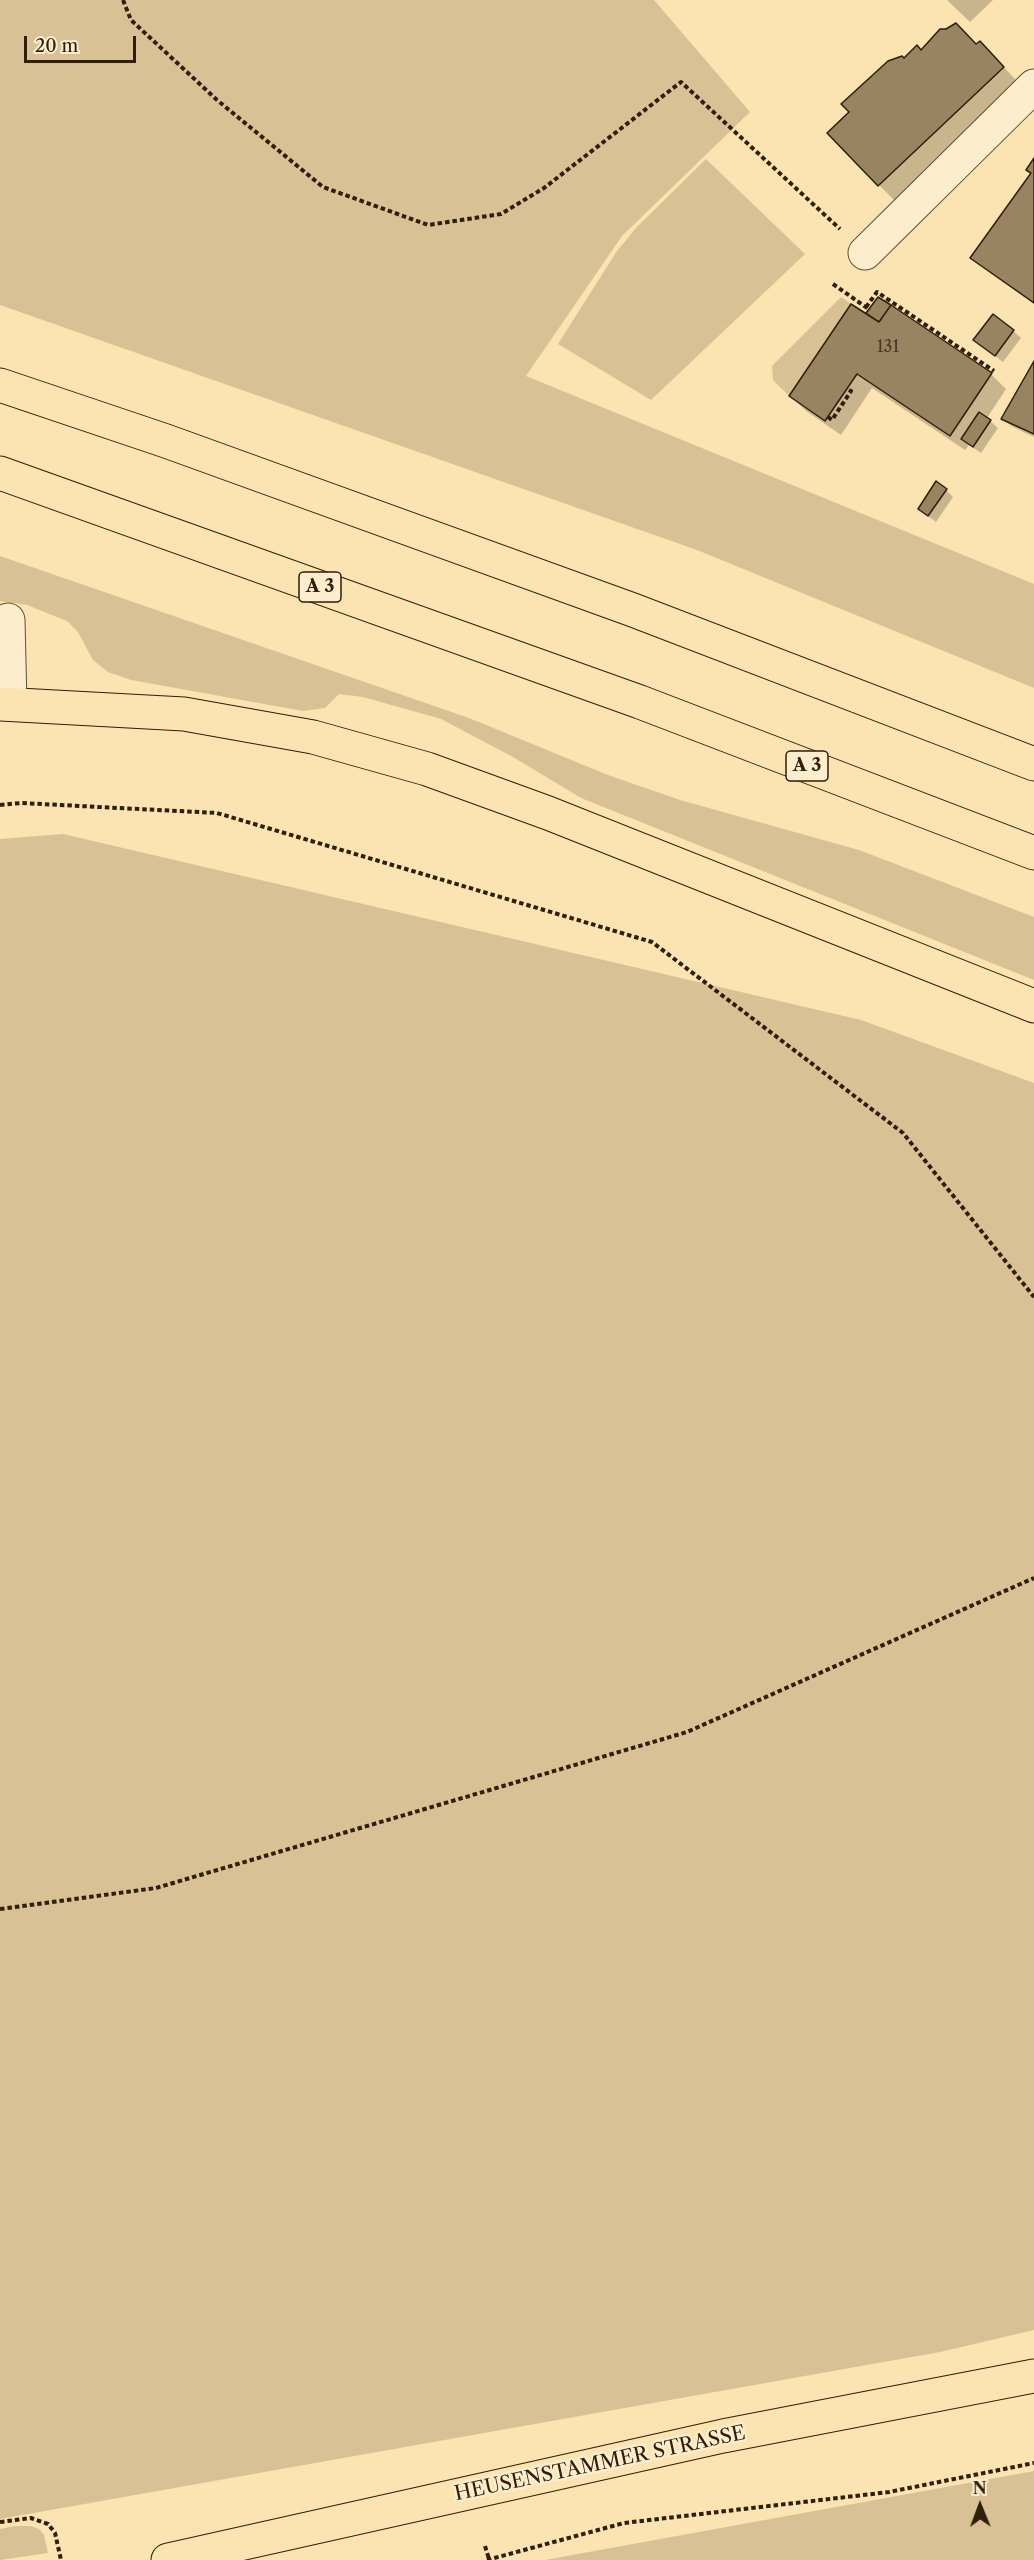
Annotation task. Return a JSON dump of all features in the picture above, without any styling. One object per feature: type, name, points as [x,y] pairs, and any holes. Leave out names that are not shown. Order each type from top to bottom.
[{"type":"main road","points":[[0,384],[166,441],[633,610],[1034,764]]},
{"type":"main road","name":"A 3","points":[[0,473],[640,702],[1034,853]]},
{"type":"main road","points":[[5,704],[184,714],[314,737],[427,769],[548,813],[1034,1006]]},
{"type":"main road","name":"HEUSENSTAMMER STRASSE","points":[[168,2560],[723,2436],[1034,2376]]},
{"type":"street","points":[[865,253],[1034,86]]},
{"type":"street","points":[[5,704],[8,620]]},
{"type":"path","points":[[123,0],[131,20],[200,84],[323,187],[428,225],[501,214],[544,188],[681,81],[865,253]]},
{"type":"path","points":[[833,284],[868,308],[877,292],[994,371]]},
{"type":"path","points":[[828,417],[832,420],[851,391],[847,389]]},
{"type":"path","points":[[0,805],[21,803],[217,813],[652,942],[903,1133],[1034,1298]]},
{"type":"path","points":[[0,1909],[156,1888],[687,1732],[1034,1578]]},
{"type":"path","points":[[485,2546],[488,2560],[624,2523],[889,2492],[1034,2463]]},
{"type":"path","points":[[0,2522],[31,2518],[48,2524],[56,2533],[61,2560]]},
{"type":"shaded area","points":[[0,0],[654,0],[750,112],[622,236],[526,376],[1034,584],[1034,688],[697,550],[0,305]]},
{"type":"shaded area","points":[[706,159],[805,254],[651,400],[558,344],[617,251],[636,228]]},
{"type":"shaded area","points":[[841,297],[851,304],[789,396],[773,380],[772,366]]},
{"type":"shaded area","points":[[0,556],[469,718],[608,775],[680,800],[859,850],[1034,917],[1034,980],[581,798],[513,757],[441,719],[363,697],[339,694],[325,708],[303,711],[131,680],[108,672],[93,660],[78,632],[67,621],[27,605],[0,601]]},
{"type":"shaded area","points":[[63,834],[861,1020],[1034,1083],[1034,2330],[940,2352],[0,2519],[0,839]]},
{"type":"shaded area","points":[[1034,2471],[1034,2560],[545,2560]]},
{"type":"shaded area","points":[[31,2526],[39,2529],[44,2535],[48,2553],[0,2560],[0,2529]]},
{"type":"building","points":[[956,23],[976,44],[980,41],[1004,67],[878,186],[827,133],[849,112],[841,104],[888,61],[902,56],[904,58],[917,45],[921,50],[940,29],[946,29]]},
{"type":"building","points":[[1034,158],[1034,303],[970,258],[1031,173],[1026,170]]},
{"type":"building","points":[[878,297],[891,305],[879,322],[866,313]]},
{"type":"building","points":[[851,304],[879,322],[891,305],[992,373],[950,436],[857,374],[825,421],[789,396]]},
{"type":"building","points":[[993,314],[1014,330],[995,356],[973,340]]},
{"type":"building","points":[[1034,361],[1034,434],[1001,419]]},
{"type":"building","points":[[979,412],[991,420],[973,447],[961,439]]},
{"type":"building","points":[[936,481],[947,489],[928,516],[918,509]]}]
